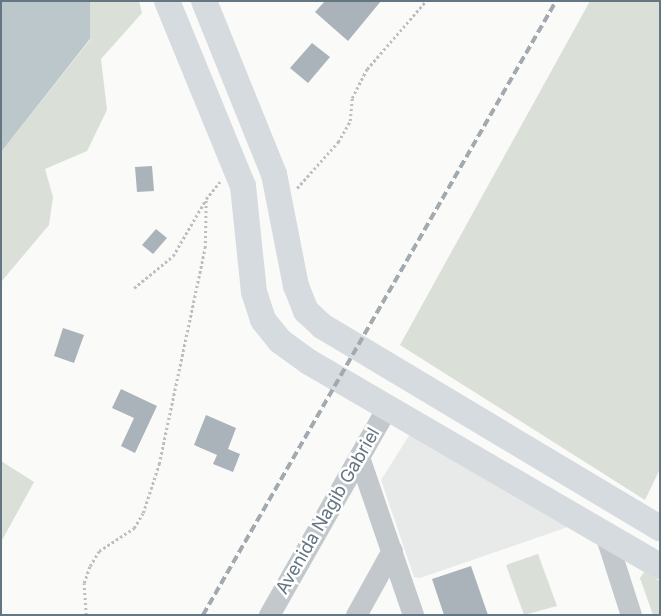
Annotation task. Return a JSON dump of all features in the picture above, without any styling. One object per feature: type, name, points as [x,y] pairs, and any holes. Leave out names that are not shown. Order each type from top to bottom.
[{"type":"main road","points":[[167,1],[245,193],[254,292],[263,320],[280,341],[309,362],[660,566]]},
{"type":"main road","points":[[204,1],[266,148],[281,205],[296,286],[306,311],[322,326],[389,364],[576,480],[660,528]]},
{"type":"main road","points":[[560,508],[576,480]]},
{"type":"main road","points":[[605,534],[620,506]]},
{"type":"street","name":"Avenida Nagib Gabriel","points":[[269,615],[359,457],[377,402]]},
{"type":"street","points":[[359,457],[413,615]]},
{"type":"street","points":[[605,534],[631,615]]},
{"type":"street","points":[[356,615],[392,550]]},
{"type":"path","points":[[281,205],[338,142],[350,121],[352,98],[367,69],[426,1]]},
{"type":"path","points":[[134,288],[174,256],[206,199],[222,180],[232,159]]},
{"type":"path","points":[[86,615],[84,583],[90,566],[99,551],[134,528],[143,514],[159,464],[205,248],[206,199]]},
{"type":"shaded area","points":[[1,1],[90,1],[90,39],[1,152]]},
{"type":"shaded area","points":[[90,1],[139,1],[142,13],[101,59],[107,110],[87,151],[45,169],[53,197],[49,225],[1,282],[1,152],[90,40]]},
{"type":"shaded area","points":[[590,1],[660,1],[660,469],[645,500],[400,345]]},
{"type":"shaded area","points":[[410,434],[568,527],[420,578],[414,577],[381,480]]},
{"type":"shaded area","points":[[1,461],[34,482],[1,542]]},
{"type":"shaded area","points":[[538,554],[557,606],[524,615],[506,565]]},
{"type":"shaded area","points":[[644,572],[660,581],[660,615],[653,615],[640,578]]},
{"type":"building","points":[[325,1],[381,1],[348,41],[315,12]]},
{"type":"building","points":[[312,43],[330,57],[308,83],[290,68]]},
{"type":"building","points":[[152,166],[154,191],[137,192],[135,167]]},
{"type":"building","points":[[156,229],[167,238],[153,254],[142,245]]},
{"type":"building","points":[[63,328],[84,335],[74,363],[54,356]]},
{"type":"building","points":[[121,389],[157,406],[135,453],[121,446],[134,418],[112,408]]},
{"type":"building","points":[[206,415],[236,428],[228,449],[240,454],[233,472],[213,464],[217,455],[194,445]]},
{"type":"building","points":[[471,566],[488,615],[444,615],[432,579]]},
{"type":"railway","points":[[203,615],[556,1]]}]
